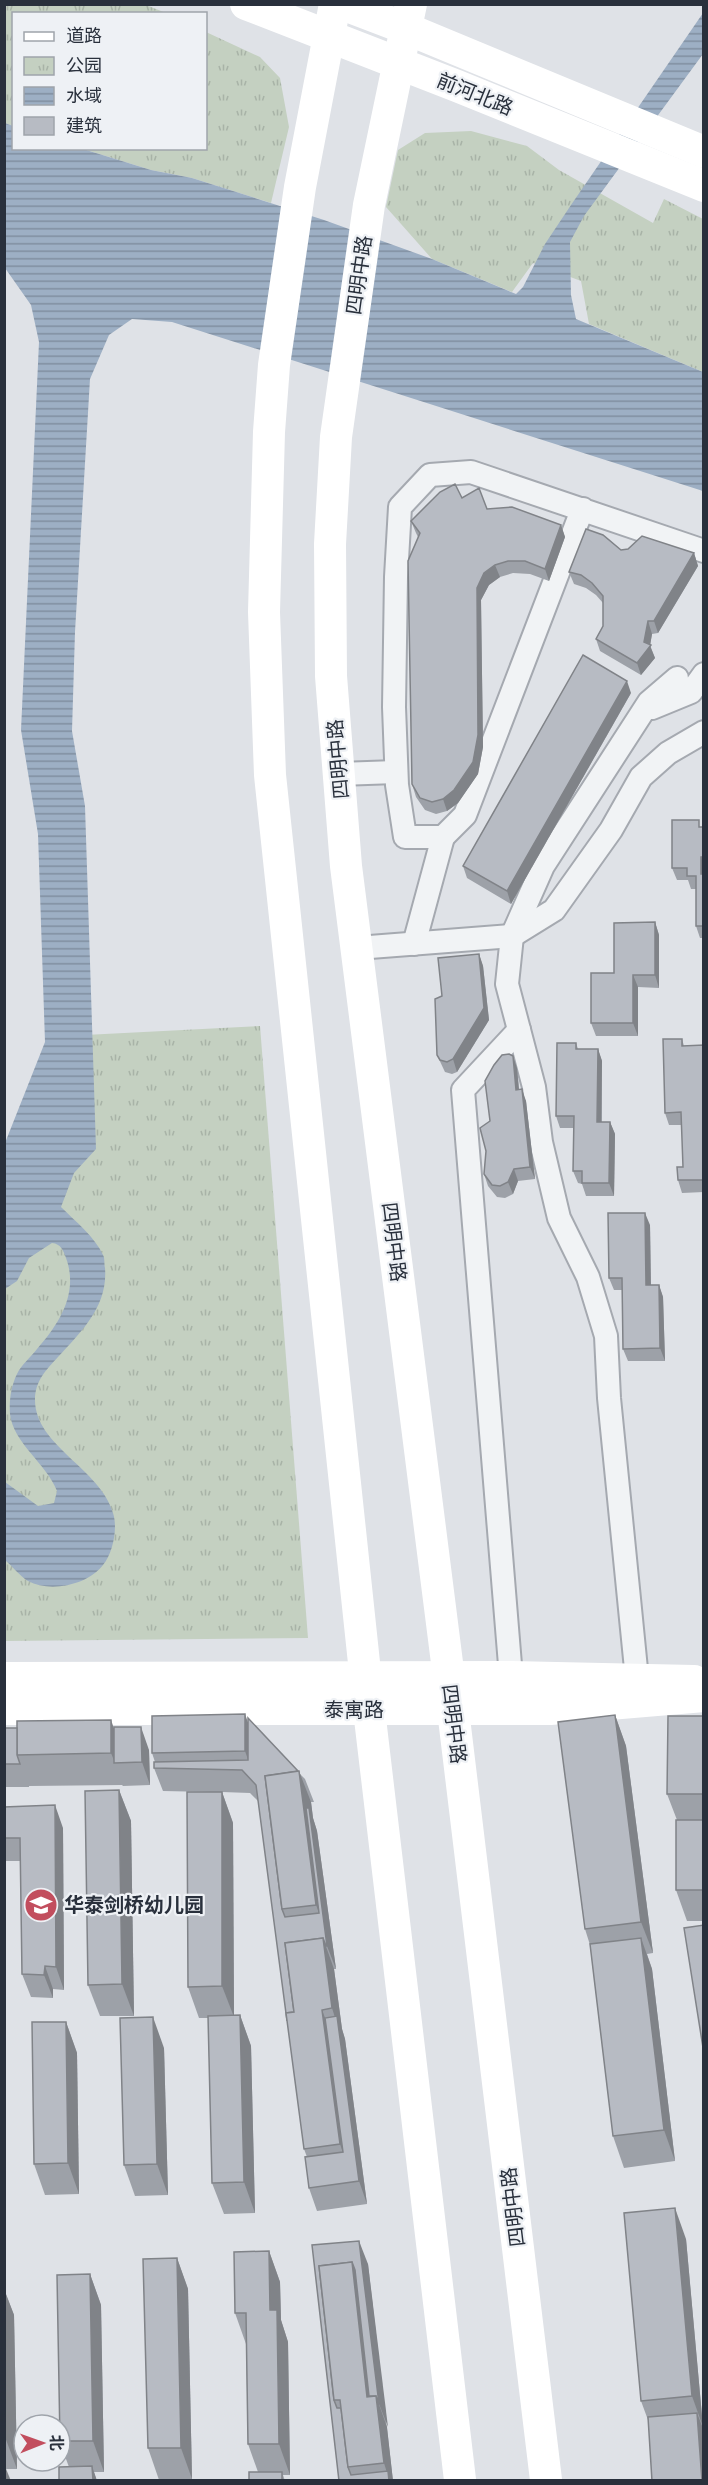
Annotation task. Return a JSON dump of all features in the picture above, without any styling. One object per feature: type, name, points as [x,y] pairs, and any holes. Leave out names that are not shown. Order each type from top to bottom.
[{"type":"main road","name":"前河北路","points":[[246,4],[701,185]]},
{"type":"main road","points":[[335,4],[300,187],[274,365],[269,432],[264,612],[270,776],[369,1710],[460,2481]]},
{"type":"main road","name":"前河北路","points":[[342,4],[408,16],[576,100],[704,152]]},
{"type":"main road","name":"四明中路","points":[[408,16],[369,205],[336,437],[330,544],[331,675],[346,866],[453,1710],[546,2481]]},
{"type":"main road","name":"泰寓路","points":[[4,1678],[511,1677],[637,1678],[704,1682]]},
{"type":"main road","name":"泰寓路","points":[[4,1709],[550,1709],[704,1696]]},
{"type":"street","points":[[443,837],[405,837],[396,772],[394,707],[396,577],[400,507],[430,476],[471,472],[704,551]]},
{"type":"street","points":[[414,944],[443,837],[465,815],[583,509]]},
{"type":"street","points":[[642,712],[691,692],[704,674]]},
{"type":"street","points":[[637,1678],[609,1398],[606,1336],[588,1277],[559,1218],[541,1142],[534,1087],[507,984],[512,936],[543,866],[649,702],[677,678]]},
{"type":"street","points":[[357,948],[512,936],[554,910],[610,830],[641,777],[668,753],[704,732]]},
{"type":"street","points":[[339,774],[396,772]]},
{"type":"street","points":[[511,1677],[463,1089],[519,1030]]},
{"type":"green space","points":[[5,4],[146,5],[164,12],[12,12],[12,126],[5,123]]},
{"type":"green space","points":[[207,32],[260,57],[280,78],[289,127],[271,203],[192,178],[151,170],[86,150],[207,150]]},
{"type":"green space","points":[[471,131],[527,146],[559,170],[653,223],[664,199],[703,219],[703,372],[589,324],[581,281],[533,263],[512,292],[432,259],[386,207],[398,150],[425,133]]},
{"type":"green space","points":[[260,1026],[308,1638],[5,1641],[4,1252],[85,1035]]},
{"type":"water","points":[[703,13],[703,54],[584,216],[570,242],[571,295],[576,319],[703,372],[703,491],[172,322],[132,319],[109,335],[90,379],[75,632],[72,731],[85,806],[96,1149],[74,1173],[61,1207],[99,1248],[104,1258],[105,1282],[92,1317],[42,1376],[35,1393],[35,1400],[38,1416],[46,1431],[96,1483],[106,1497],[113,1513],[115,1533],[107,1560],[88,1578],[68,1585],[37,1585],[28,1581],[5,1560],[5,1482],[38,1506],[54,1503],[57,1491],[12,1425],[11,1394],[19,1371],[53,1329],[65,1307],[70,1283],[64,1252],[60,1246],[52,1243],[29,1258],[17,1281],[5,1289],[5,1143],[45,1042],[38,834],[21,730],[39,342],[31,305],[5,268],[5,123],[12,126],[12,150],[86,150],[151,170],[192,178],[324,220],[432,259],[516,294],[523,287],[545,244]]},
{"type":"building","points":[[455,484],[462,498],[479,488],[487,509],[512,507],[561,525],[545,569],[525,561],[508,561],[495,565],[484,573],[477,588],[478,735],[473,762],[454,790],[443,799],[432,802],[420,798],[412,784],[408,561],[420,533],[411,521],[440,492]]},
{"type":"building","points":[[586,529],[603,535],[621,550],[628,549],[642,536],[694,553],[654,621],[648,621],[644,642],[651,645],[637,663],[596,639],[603,626],[603,596],[592,583],[581,575],[569,572]]},
{"type":"building","points":[[583,655],[627,681],[507,891],[463,866]]},
{"type":"building","points":[[672,820],[699,820],[699,827],[704,827],[704,857],[701,857],[701,874],[704,874],[704,926],[696,926],[696,876],[687,876],[687,868],[672,868]]},
{"type":"building","points":[[655,922],[655,975],[633,975],[633,1023],[591,1023],[591,973],[614,973],[614,923]]},
{"type":"building","points":[[479,954],[484,1008],[453,1059],[447,1062],[440,1060],[437,1055],[435,999],[442,996],[438,958]]},
{"type":"building","points":[[663,1039],[682,1039],[682,1046],[704,1045],[704,1180],[678,1180],[677,1167],[683,1167],[681,1112],[665,1113]]},
{"type":"building","points":[[557,1043],[576,1043],[576,1049],[598,1049],[597,1122],[610,1122],[609,1183],[582,1183],[582,1171],[573,1171],[574,1116],[556,1116]]},
{"type":"building","points":[[502,1055],[513,1056],[516,1090],[522,1089],[530,1167],[514,1169],[508,1182],[500,1186],[492,1185],[484,1174],[486,1151],[480,1128],[490,1121],[485,1081]]},
{"type":"building","points":[[608,1213],[645,1213],[646,1285],[659,1285],[660,1348],[623,1349],[622,1278],[609,1278]]},
{"type":"building","points":[[245,1714],[245,1751],[152,1753],[152,1716]]},
{"type":"building","points":[[615,1715],[641,1922],[585,1929],[558,1722]]},
{"type":"building","points":[[668,1716],[704,1716],[704,1794],[667,1794]]},
{"type":"building","points":[[248,1718],[298,1771],[265,1776],[282,1909],[285,1917],[319,1913],[306,1808],[309,1808],[327,1946],[323,1938],[285,1943],[294,2012],[286,2013],[287,2021],[256,1785],[242,1770],[154,1768],[154,1762],[248,1760]]},
{"type":"building","points":[[111,1720],[111,1753],[17,1755],[17,1721]]},
{"type":"building","points":[[114,1727],[141,1727],[142,1762],[114,1763]]},
{"type":"building","points":[[4,1728],[17,1728],[17,1755],[20,1764],[4,1764]]},
{"type":"building","points":[[299,1771],[316,1905],[282,1909],[265,1776]]},
{"type":"building","points":[[119,1790],[122,1984],[88,1985],[85,1791]]},
{"type":"building","points":[[187,1792],[222,1792],[222,1986],[188,1987]]},
{"type":"building","points":[[55,1805],[56,1967],[45,1966],[44,1975],[22,1974],[20,1838],[4,1838],[4,1807]]},
{"type":"building","points":[[676,1820],[704,1820],[704,1890],[676,1890]]},
{"type":"building","points":[[704,1925],[704,2054],[684,1928]]},
{"type":"building","points":[[323,1938],[332,2008],[322,2010],[340,2144],[304,2149],[286,2013],[294,2012],[285,1943]]},
{"type":"building","points":[[641,1938],[664,2130],[613,2136],[590,1944]]},
{"type":"building","points":[[240,2015],[244,2182],[212,2183],[208,2016]]},
{"type":"building","points":[[337,2016],[359,2181],[309,2188],[305,2157],[343,2152],[325,2018]]},
{"type":"building","points":[[153,2017],[157,2164],[124,2165],[120,2018]]},
{"type":"building","points":[[32,2022],[66,2022],[68,2163],[34,2164]]},
{"type":"building","points":[[675,2208],[692,2396],[641,2401],[624,2213]]},
{"type":"building","points":[[359,2241],[379,2404],[376,2396],[369,2396],[355,2270],[352,2262],[319,2266],[334,2400],[337,2408],[341,2408],[351,2475],[388,2471],[389,2481],[339,2481],[312,2245]]},
{"type":"building","points":[[269,2251],[270,2310],[277,2310],[279,2444],[248,2444],[246,2313],[235,2313],[234,2252]]},
{"type":"building","points":[[177,2258],[181,2448],[148,2448],[143,2259]]},
{"type":"building","points":[[352,2262],[367,2397],[376,2396],[384,2463],[348,2467],[340,2400],[334,2400],[319,2266]]},
{"type":"building","points":[[90,2274],[93,2441],[72,2441],[72,2413],[59,2413],[57,2275]]},
{"type":"building","points":[[4,2389],[5,2437],[4,2437]]},
{"type":"building","points":[[697,2413],[702,2481],[652,2481],[648,2417]]},
{"type":"building","points":[[92,2466],[93,2481],[59,2481],[59,2473],[72,2473],[72,2467]]},
{"type":"building","points":[[249,2472],[282,2472],[282,2481],[249,2481]]},
{"type":"building","points":[[182,2480],[182,2481],[149,2481]]},
{"type":"place","name":"华泰剑桥幼儿园","points":[[41,1905]]}]
